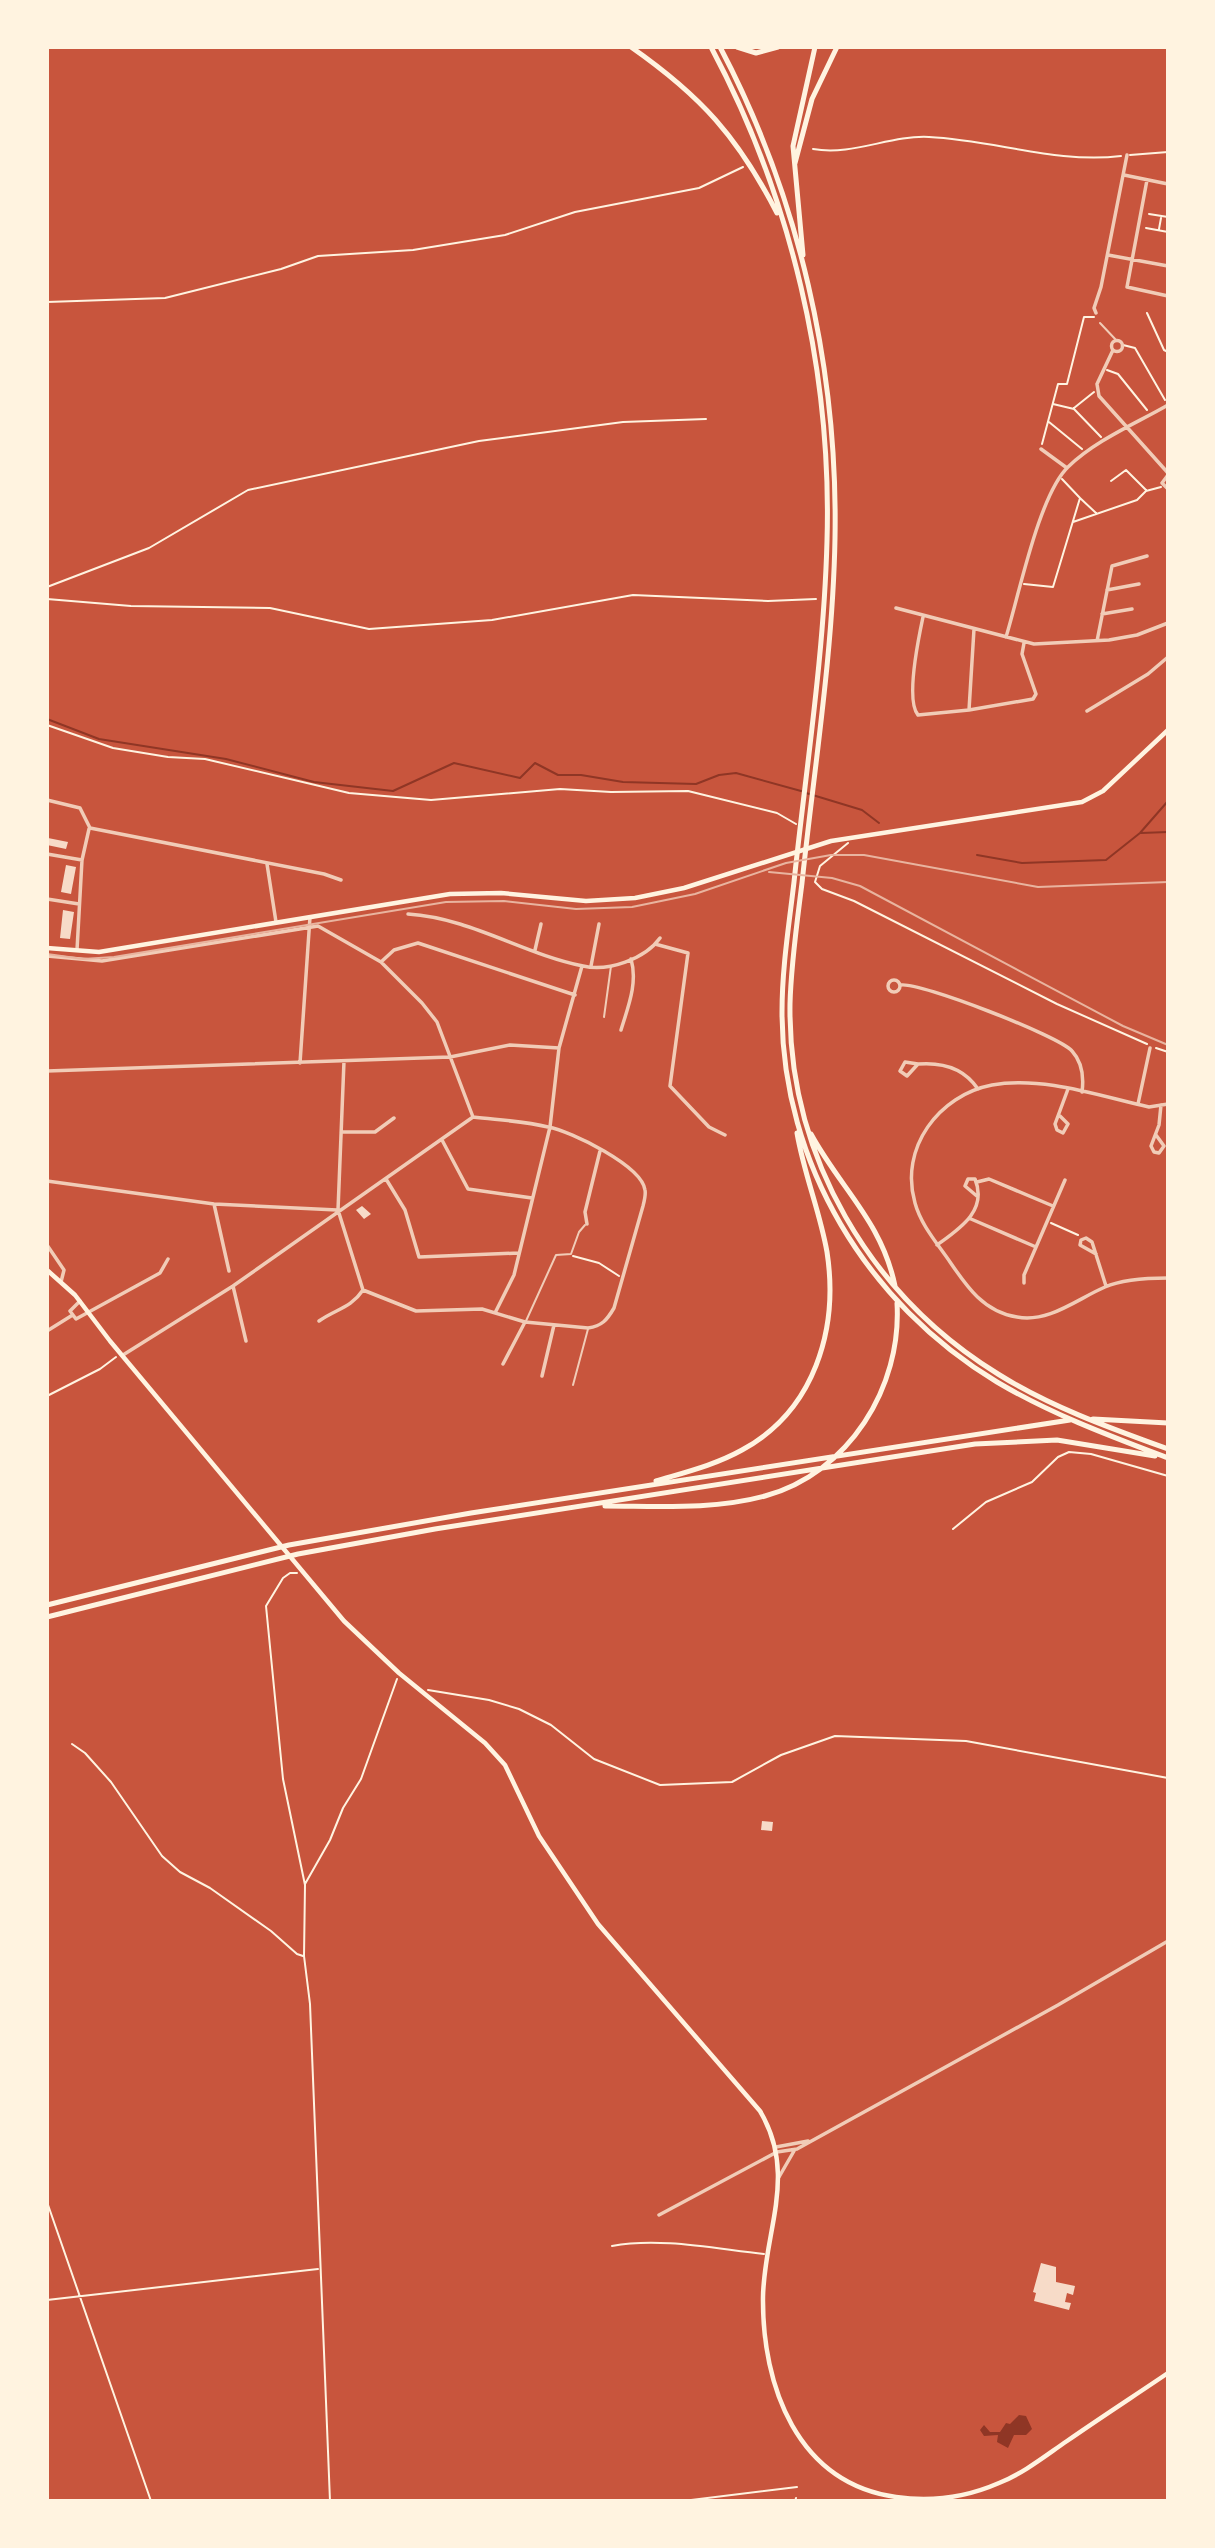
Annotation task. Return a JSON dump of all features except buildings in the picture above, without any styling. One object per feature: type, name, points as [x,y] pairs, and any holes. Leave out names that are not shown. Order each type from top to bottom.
[{"type":"highway","points":[[631,47],[675,79],[726,129],[746,156],[784,227]]},
{"type":"highway","points":[[633,1487],[705,1466],[760,1439],[797,1401],[819,1361],[830,1315],[831,1283],[827,1252],[804,1166],[784,1057],[782,1014],[825,585],[827,493],[815,360],[802,289],[760,151],[711,47]]},
{"type":"highway","points":[[720,47],[771,160],[805,272]]},
{"type":"highway","points":[[737,47],[756,52],[778,47]]},
{"type":"highway","points":[[815,47],[795,132],[794,170],[805,272],[827,389],[835,492],[832,586],[790,1010],[797,1083],[806,1122],[817,1159],[842,1213],[901,1295],[944,1335],[982,1363],[1078,1415],[1168,1449]]},
{"type":"highway","points":[[794,170],[812,99],[837,47]]},
{"type":"highway","points":[[795,1114],[815,1174],[836,1218],[862,1259],[903,1308],[976,1369],[1063,1416],[1168,1459]]},
{"type":"highway","points":[[587,1506],[727,1503],[767,1495],[800,1481],[830,1461],[855,1436],[875,1406],[888,1374],[896,1340],[897,1306],[892,1271],[871,1221],[824,1155],[806,1122]]},
{"type":"highway","points":[[47,1605],[289,1545],[633,1487],[1054,1421],[1114,1419],[1168,1423]]},
{"type":"highway","points":[[47,1617],[298,1554],[975,1444],[1039,1440],[1081,1442],[1168,1459]]},
{"type":"main road","points":[[47,948],[77,952],[114,950],[473,892],[586,901],[635,898],[695,885],[815,844],[1082,802],[1108,786],[1168,730]]},
{"type":"main road","points":[[47,1270],[79,1301],[353,1631],[485,1743],[505,1765],[540,1836],[598,1924],[742,2088],[763,2117],[777,2150],[779,2176],[763,2293],[766,2352],[782,2407],[799,2439],[821,2465],[851,2484],[875,2493],[930,2499],[969,2493],[1000,2483],[1036,2463],[1168,2373]]},
{"type":"street","points":[[1097,314],[1094,308],[1108,255],[1127,155]]},
{"type":"street","points":[[1124,175],[1168,184]]},
{"type":"street","points":[[1147,180],[1128,288],[1168,296]]},
{"type":"street","points":[[1108,255],[1168,266]]},
{"type":"street","points":[[1113,350],[1119,352],[1122,345],[1117,341],[1112,344],[1113,350],[1103,368],[1097,391],[1168,474],[1162,480],[1166,488]]},
{"type":"street","points":[[1006,637],[1044,510],[1060,477],[1085,453],[1167,403]]},
{"type":"street","points":[[1041,449],[1067,468]]},
{"type":"street","points":[[1097,641],[1114,565],[1147,556]]},
{"type":"street","points":[[1107,590],[1139,584]]},
{"type":"street","points":[[896,608],[1024,643],[1097,641],[1137,635],[1168,623]]},
{"type":"street","points":[[1102,614],[1132,609]]},
{"type":"street","points":[[923,617],[915,665],[914,710],[921,715],[969,710],[1035,697],[1022,654],[1024,643]]},
{"type":"street","points":[[969,710],[974,629]]},
{"type":"street","points":[[1087,712],[1148,674],[1168,657]]},
{"type":"street","points":[[47,800],[80,808],[90,828],[82,860],[77,952]]},
{"type":"street","points":[[90,828],[341,880]]},
{"type":"street","points":[[47,854],[82,860]]},
{"type":"street","points":[[267,864],[276,922]]},
{"type":"street","points":[[47,899],[79,904]]},
{"type":"street","points":[[408,914],[456,922],[591,967],[631,960],[660,938]]},
{"type":"street","points":[[300,1063],[310,917]]},
{"type":"street","points":[[535,950],[541,924]]},
{"type":"street","points":[[591,967],[599,924]]},
{"type":"street","points":[[47,957],[102,961],[318,926],[381,962],[430,1013],[473,1116]]},
{"type":"street","points":[[381,962],[394,950],[418,943],[575,995]]},
{"type":"street","points":[[655,944],[688,953],[670,1086],[709,1127],[725,1135]]},
{"type":"street","points":[[621,1030],[632,994],[634,971],[631,960]]},
{"type":"street","points":[[495,1313],[513,1279],[550,1127],[559,1048],[582,966]]},
{"type":"street","points":[[901,985],[913,985],[940,994],[1066,1045],[1081,1066],[1082,1092]]},
{"type":"street","points":[[47,1071],[450,1057],[510,1045],[559,1048]]},
{"type":"street","points":[[1138,1104],[1150,1048]]},
{"type":"street","points":[[344,1061],[338,1210],[363,1290]]},
{"type":"street","points":[[918,1064],[910,1075],[901,1074],[903,1063],[918,1064],[956,1069],[972,1080],[978,1089]]},
{"type":"street","points":[[1168,1104],[1138,1104],[1029,1082],[978,1089],[939,1113],[923,1133],[914,1154],[914,1199],[921,1220],[980,1300],[1010,1316],[1041,1316],[1107,1286],[1168,1278]]},
{"type":"street","points":[[1060,1116],[1068,1124],[1063,1133],[1055,1126],[1068,1089]]},
{"type":"street","points":[[1156,1135],[1163,1143],[1158,1153],[1151,1146],[1156,1135],[1161,1105]]},
{"type":"street","points":[[122,1356],[233,1286],[473,1116],[550,1127],[627,1166],[645,1191],[623,1278],[608,1318],[597,1327],[525,1322],[472,1309],[415,1311],[363,1290]]},
{"type":"street","points":[[341,1132],[374,1132],[394,1118]]},
{"type":"street","points":[[442,1140],[463,1185],[468,1189],[532,1198]]},
{"type":"street","points":[[587,1224],[585,1212],[600,1150]]},
{"type":"street","points":[[978,1198],[965,1186],[968,1179],[977,1182],[989,1179],[1053,1207]]},
{"type":"street","points":[[386,1180],[405,1210],[419,1257],[519,1253]]},
{"type":"street","points":[[1024,1283],[1024,1275],[1065,1180]]},
{"type":"street","points":[[47,1181],[214,1204],[338,1210]]},
{"type":"street","points":[[937,1245],[971,1219],[978,1198],[977,1182]]},
{"type":"street","points":[[214,1204],[229,1271]]},
{"type":"street","points":[[971,1219],[1036,1247]]},
{"type":"street","points":[[1096,1254],[1081,1248],[1083,1239],[1090,1240],[1096,1254],[1107,1286]]},
{"type":"street","points":[[47,1245],[64,1270],[61,1282]]},
{"type":"street","points":[[71,1316],[78,1320],[160,1273],[168,1259]]},
{"type":"street","points":[[233,1286],[246,1341]]},
{"type":"street","points":[[319,1321],[335,1310],[353,1304],[363,1290]]},
{"type":"street","points":[[71,1316],[70,1309],[79,1301]]},
{"type":"street","points":[[47,1331],[71,1316]]},
{"type":"street","points":[[503,1364],[525,1322]]},
{"type":"street","points":[[542,1376],[554,1325]]},
{"type":"street","points":[[779,2176],[791,2153],[810,2140],[1058,2005],[1168,1941]]},
{"type":"street","points":[[659,2216],[777,2150],[810,2140]]},
{"type":"street","points":[[777,2150],[797,2149]]},
{"type":"lane","points":[[1100,323],[1117,341]]},
{"type":"lane","points":[[604,1017],[611,965]]},
{"type":"lane","points":[[525,1322],[556,1255],[571,1254],[579,1232],[587,1224]]},
{"type":"lane","points":[[573,1385],[589,1328]]},
{"type":"path","points":[[813,149],[832,152],[928,137],[1092,159],[1168,152]]},
{"type":"path","points":[[47,302],[165,299],[281,270],[318,256],[413,250],[497,236],[575,212],[699,188],[744,167]]},
{"type":"path","points":[[1149,214],[1168,217]]},
{"type":"path","points":[[1158,230],[1161,216]]},
{"type":"path","points":[[1146,228],[1168,232]]},
{"type":"path","points":[[1147,313],[1164,350],[1168,352]]},
{"type":"path","points":[[1041,449],[1058,384],[1067,384],[1084,317],[1097,314]]},
{"type":"path","points":[[1122,345],[1135,348],[1167,403]]},
{"type":"path","points":[[1103,368],[1118,374],[1147,411]]},
{"type":"path","points":[[1074,409],[1097,391]]},
{"type":"path","points":[[1052,403],[1074,409],[1105,440]]},
{"type":"path","points":[[47,587],[149,548],[248,490],[479,441],[623,422],[706,419]]},
{"type":"path","points":[[1049,422],[1085,453]]},
{"type":"path","points":[[1111,481],[1126,470],[1146,491]]},
{"type":"path","points":[[1060,477],[1096,513]]},
{"type":"path","points":[[1072,523],[1137,500],[1146,491],[1166,488]]},
{"type":"path","points":[[1023,584],[1053,587],[1080,498]]},
{"type":"path","points":[[47,599],[131,606],[270,608],[369,629],[492,620],[633,595],[768,601],[816,599]]},
{"type":"path","points":[[47,725],[113,748],[168,757],[205,759],[302,784],[360,795],[431,800],[561,789],[611,792],[688,791],[777,813],[800,827]]},
{"type":"path","points":[[848,837],[848,843],[820,866],[815,882],[822,888],[836,892],[1057,1004],[1168,1052]]},
{"type":"path","points":[[1047,1221],[1083,1239]]},
{"type":"path","points":[[571,1254],[578,1259],[599,1263],[623,1278]]},
{"type":"path","points":[[47,1396],[122,1356]]},
{"type":"path","points":[[953,1529],[986,1502],[1032,1482],[1058,1457],[1069,1452],[1091,1454],[1168,1476]]},
{"type":"path","points":[[304,1573],[289,1573],[283,1578],[266,1606],[283,1779],[305,1885],[304,1956],[310,2004],[330,2501]]},
{"type":"path","points":[[305,1885],[330,1840],[343,1808],[361,1779],[399,1672]]},
{"type":"path","points":[[425,1694],[429,1690],[488,1700],[519,1709],[551,1725],[594,1759],[660,1785],[732,1782],[781,1755],[835,1736],[925,1738],[1037,1753],[1168,1778]]},
{"type":"path","points":[[72,1744],[97,1764],[162,1856],[180,1872],[202,1883],[271,1931],[297,1954],[304,1956]]},
{"type":"path","points":[[47,2202],[151,2501]]},
{"type":"path","points":[[612,2246],[626,2243],[768,2254]]},
{"type":"path","points":[[47,2300],[319,2269]]},
{"type":"path","points":[[683,2501],[797,2487]]},
{"type":"shaded area","points":[[1019,2415],[1026,2416],[1032,2429],[1026,2435],[1014,2435],[1008,2448],[997,2442],[998,2435],[984,2436],[980,2430],[984,2425],[990,2432],[1000,2432],[1006,2423],[1010,2424]]},
{"type":"waterway","points":[[47,719],[99,739],[226,759],[314,782],[393,791],[454,763],[520,778],[535,763],[558,775],[581,775],[623,782],[696,784],[719,775],[736,773],[801,791]]},
{"type":"waterway","points":[[806,793],[862,810],[879,823]]},
{"type":"waterway","points":[[977,855],[1022,863],[1106,860],[1140,833],[1168,801]]},
{"type":"waterway","points":[[1141,833],[1168,832]]},
{"type":"tram line","points":[[47,954],[83,959],[114,957],[446,902],[504,901],[576,909],[632,907],[695,894],[786,863],[831,855],[864,855],[1038,887],[1168,882]]},
{"type":"tram line","points":[[769,872],[832,878],[860,886],[1123,1026],[1168,1045]]}]
